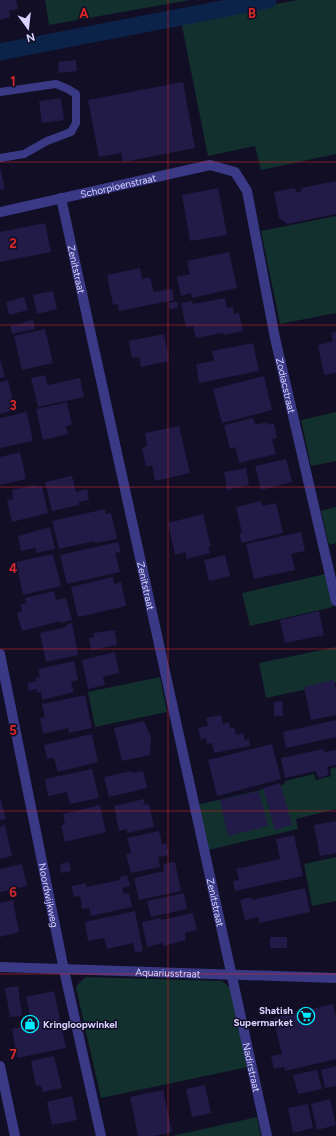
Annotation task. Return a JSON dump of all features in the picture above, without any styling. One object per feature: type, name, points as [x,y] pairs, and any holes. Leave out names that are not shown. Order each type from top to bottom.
[{"type":"street","name":"Schorpioenstraat","points":[[0,212],[210,165],[235,172]]},
{"type":"street","name":"Zodiacstraat","points":[[235,172],[247,191],[275,338],[336,601]]},
{"type":"street","name":"Zenitstraat","points":[[61,198],[232,974]]},
{"type":"street","name":"Noordwijkweg","points":[[0,654],[64,970],[101,1136]]},
{"type":"street","name":"Aquariusstraat","points":[[0,967],[336,978]]},
{"type":"street","name":"Nadirstraat","points":[[232,974],[268,1136]]},
{"type":"street","points":[[0,1066],[14,1136]]},
{"type":"lane","points":[[0,92],[56,84],[76,94],[76,123],[71,132],[47,141],[24,154],[0,158]]},
{"type":"green space","points":[[45,0],[190,0],[49,25]]},
{"type":"green space","points":[[298,0],[336,0],[336,154],[261,170],[255,146],[208,156],[181,21]]},
{"type":"green space","points":[[336,216],[336,313],[280,324],[261,231]]},
{"type":"green space","points":[[336,412],[336,461],[311,466],[301,420]]},
{"type":"green space","points":[[336,507],[336,543],[329,545],[321,511]]},
{"type":"green space","points":[[325,574],[333,607],[250,626],[242,593]]},
{"type":"green space","points":[[336,647],[336,683],[266,698],[259,663]]},
{"type":"green space","points":[[160,677],[167,712],[95,727],[88,692]]},
{"type":"green space","points":[[336,767],[336,809],[296,819],[298,829],[208,850],[197,805],[285,784],[285,781],[314,774],[316,780],[331,776],[330,769]]},
{"type":"green space","points":[[336,857],[336,901],[312,906],[304,864]]},
{"type":"green space","points":[[86,977],[222,981],[230,988],[248,1067],[101,1098],[76,988]]},
{"type":"green space","points":[[257,1117],[261,1136],[172,1136]]},
{"type":"building","points":[[0,0],[16,0],[18,9],[9,11],[10,17],[0,20]]},
{"type":"building","points":[[76,60],[77,71],[59,73],[58,62]]},
{"type":"building","points":[[183,82],[195,148],[123,162],[121,153],[99,157],[88,100]]},
{"type":"building","points":[[61,98],[64,120],[42,123],[39,101]]},
{"type":"building","points":[[0,167],[5,189],[0,190]]},
{"type":"building","points":[[336,181],[336,214],[287,224],[279,218],[274,192],[295,188],[296,192],[302,191],[301,188]]},
{"type":"building","points":[[218,188],[227,235],[190,241],[182,195]]},
{"type":"building","points":[[45,223],[51,252],[0,262],[0,232]]},
{"type":"building","points":[[229,252],[237,288],[192,298],[191,293],[181,296],[177,277],[190,274],[187,261]]},
{"type":"building","points":[[140,268],[142,279],[150,277],[154,292],[172,289],[174,300],[119,311],[118,304],[113,305],[107,275]]},
{"type":"building","points":[[53,291],[57,309],[37,314],[33,295]]},
{"type":"building","points":[[24,297],[28,310],[9,315],[6,302]]},
{"type":"building","points":[[225,298],[227,308],[233,307],[234,314],[239,313],[243,331],[196,338],[193,326],[186,328],[181,303],[192,301],[193,304]]},
{"type":"building","points":[[177,301],[178,308],[170,309],[168,303]]},
{"type":"building","points":[[33,320],[35,329],[12,334],[10,326]]},
{"type":"building","points":[[45,329],[53,363],[22,370],[14,336]]},
{"type":"building","points":[[336,332],[336,373],[324,375],[318,345],[333,341],[331,333]]},
{"type":"building","points":[[164,334],[169,361],[141,367],[139,357],[132,358],[129,341]]},
{"type":"building","points":[[253,343],[259,371],[199,383],[196,364],[214,361],[212,351]]},
{"type":"building","points":[[0,359],[5,377],[0,378]]},
{"type":"building","points":[[45,375],[48,385],[80,378],[84,397],[38,407],[31,378]]},
{"type":"building","points":[[264,376],[272,410],[222,423],[213,389]]},
{"type":"building","points":[[8,380],[15,410],[0,414],[0,382]]},
{"type":"building","points":[[67,402],[72,425],[66,426],[68,434],[43,440],[36,409]]},
{"type":"building","points":[[27,412],[33,441],[0,448],[0,418]]},
{"type":"building","points":[[253,418],[255,425],[267,422],[268,425],[274,423],[277,438],[272,439],[276,454],[239,463],[235,447],[230,449],[224,425]]},
{"type":"building","points":[[179,426],[190,473],[155,481],[152,465],[146,467],[142,448],[147,446],[145,433]]},
{"type":"building","points":[[20,452],[26,479],[0,485],[0,457]]},
{"type":"building","points":[[286,459],[292,482],[261,490],[255,466]]},
{"type":"building","points":[[246,468],[249,485],[227,490],[224,472]]},
{"type":"building","points":[[72,476],[76,492],[87,489],[89,500],[79,502],[79,505],[52,511],[45,482]]},
{"type":"building","points":[[36,485],[37,487],[42,486],[48,513],[12,522],[7,500],[13,499],[12,490]]},
{"type":"building","points":[[261,501],[262,506],[276,503],[283,533],[242,543],[239,534],[242,533],[236,507]]},
{"type":"building","points":[[105,509],[106,514],[111,513],[117,539],[95,543],[95,541],[59,549],[52,521]]},
{"type":"building","points":[[203,514],[211,547],[208,547],[210,553],[187,559],[185,552],[175,555],[168,523]]},
{"type":"building","points":[[50,527],[55,549],[36,553],[35,548],[21,551],[18,536]]},
{"type":"building","points":[[301,532],[305,551],[291,554],[295,570],[254,579],[246,544]]},
{"type":"building","points":[[118,542],[121,552],[115,553],[120,572],[67,584],[60,555]]},
{"type":"building","points":[[53,554],[61,586],[23,595],[16,562]]},
{"type":"building","points":[[225,555],[230,576],[209,581],[204,560]]},
{"type":"building","points":[[113,577],[114,584],[121,582],[126,606],[78,617],[71,587]]},
{"type":"building","points":[[54,591],[56,600],[66,598],[72,620],[61,623],[60,621],[22,631],[17,613],[22,611],[20,604],[26,603],[25,598]]},
{"type":"building","points":[[319,611],[324,635],[285,643],[280,620]]},
{"type":"building","points":[[72,623],[78,655],[46,662],[40,633],[66,627],[66,625]]},
{"type":"building","points":[[115,630],[117,645],[91,650],[89,638],[94,637],[94,633]]},
{"type":"building","points":[[115,652],[119,673],[103,677],[105,685],[88,689],[82,660]]},
{"type":"building","points":[[74,661],[78,680],[71,682],[74,692],[42,700],[41,692],[37,693],[37,689],[29,691],[27,683],[36,681],[35,678],[40,677],[38,669]]},
{"type":"building","points":[[334,680],[336,689],[336,715],[311,720],[304,687]]},
{"type":"building","points":[[85,695],[92,728],[69,733],[68,728],[43,734],[40,718],[45,717],[42,704]]},
{"type":"building","points":[[282,701],[283,716],[274,716],[274,702]]},
{"type":"building","points":[[221,715],[223,724],[229,722],[230,728],[234,727],[236,735],[243,733],[245,740],[249,739],[250,746],[214,753],[212,743],[207,744],[206,738],[201,740],[198,728],[208,726],[206,718]]},
{"type":"building","points":[[336,720],[336,737],[286,748],[283,732]]},
{"type":"building","points":[[144,721],[151,737],[150,755],[122,761],[114,728]]},
{"type":"building","points":[[92,734],[98,762],[58,772],[54,758],[47,759],[44,745]]},
{"type":"building","points":[[272,744],[281,779],[217,796],[208,760]]},
{"type":"building","points":[[323,749],[324,752],[336,750],[336,765],[327,767],[329,775],[318,778],[316,771],[285,778],[281,758]]},
{"type":"building","points":[[92,769],[99,798],[70,804],[67,792],[48,796],[45,779]]},
{"type":"building","points":[[131,771],[132,773],[143,771],[147,788],[109,797],[104,777]]},
{"type":"building","points":[[280,783],[292,825],[275,830],[263,788]]},
{"type":"building","points":[[259,791],[268,826],[228,836],[220,800]]},
{"type":"building","points":[[144,799],[145,805],[149,804],[154,827],[127,833],[127,829],[119,831],[114,806]]},
{"type":"building","points":[[1,800],[6,819],[0,820],[0,801]]},
{"type":"building","points":[[100,805],[106,832],[65,842],[61,825],[65,825],[63,814]]},
{"type":"building","points":[[336,821],[336,853],[320,856],[314,825]]},
{"type":"building","points":[[5,825],[12,856],[0,859],[0,827]]},
{"type":"building","points":[[159,831],[162,844],[166,843],[169,855],[158,857],[160,867],[131,873],[126,854],[131,853],[127,838]]},
{"type":"building","points":[[294,835],[303,876],[235,891],[233,881],[239,880],[236,869],[280,859],[276,839]]},
{"type":"building","points":[[69,862],[71,871],[61,873],[60,864]]},
{"type":"building","points":[[175,862],[181,891],[139,900],[134,878],[164,871],[163,864]]},
{"type":"building","points":[[22,864],[27,886],[0,892],[0,869]]},
{"type":"building","points":[[127,875],[130,886],[122,888],[124,894],[129,893],[132,907],[91,916],[89,908],[82,909],[80,896],[74,897],[71,886],[86,883],[86,887],[120,880],[120,877]]},
{"type":"building","points":[[305,888],[310,912],[259,923],[258,917],[245,920],[240,900],[251,897],[252,900]]},
{"type":"building","points":[[184,893],[187,909],[151,917],[147,901]]},
{"type":"building","points":[[13,900],[19,932],[0,937],[0,903]]},
{"type":"building","points":[[135,911],[143,951],[135,953],[133,943],[107,949],[104,938],[88,941],[85,922]]},
{"type":"building","points":[[193,913],[197,930],[185,933],[186,940],[164,946],[163,943],[147,947],[142,922],[160,918],[161,920]]},
{"type":"building","points":[[270,937],[287,937],[287,948],[270,948]]},
{"type":"building","points":[[18,986],[22,1016],[10,1017],[5,988]]},
{"type":"building","points":[[54,991],[66,1048],[17,1058],[12,1029],[32,1025],[26,997]]},
{"type":"building","points":[[333,1004],[336,1017],[336,1059],[285,1071],[284,1067],[274,1069],[271,1056],[282,1054],[273,1018]]},
{"type":"building","points":[[54,1056],[62,1088],[43,1092],[41,1085],[36,1086],[31,1061]]},
{"type":"building","points":[[336,1066],[336,1086],[325,1088],[321,1070]]},
{"type":"building","points":[[317,1070],[322,1089],[298,1094],[293,1075]]},
{"type":"building","points":[[205,1085],[211,1113],[192,1117],[186,1089]]},
{"type":"building","points":[[163,1090],[172,1132],[154,1136],[138,1136],[130,1097]]},
{"type":"building","points":[[72,1096],[77,1120],[52,1125],[47,1102]]},
{"type":"building","points":[[330,1099],[336,1125],[317,1130],[311,1104]]},
{"type":"building","points":[[308,1104],[313,1128],[293,1133],[288,1108]]},
{"type":"waterway","points":[[0,52],[268,0]]},
{"type":"place","name":"Shatish Supermarket","points":[[306,1016]]},
{"type":"place","name":"Kringloopwinkel","points":[[30,1024]]}]
